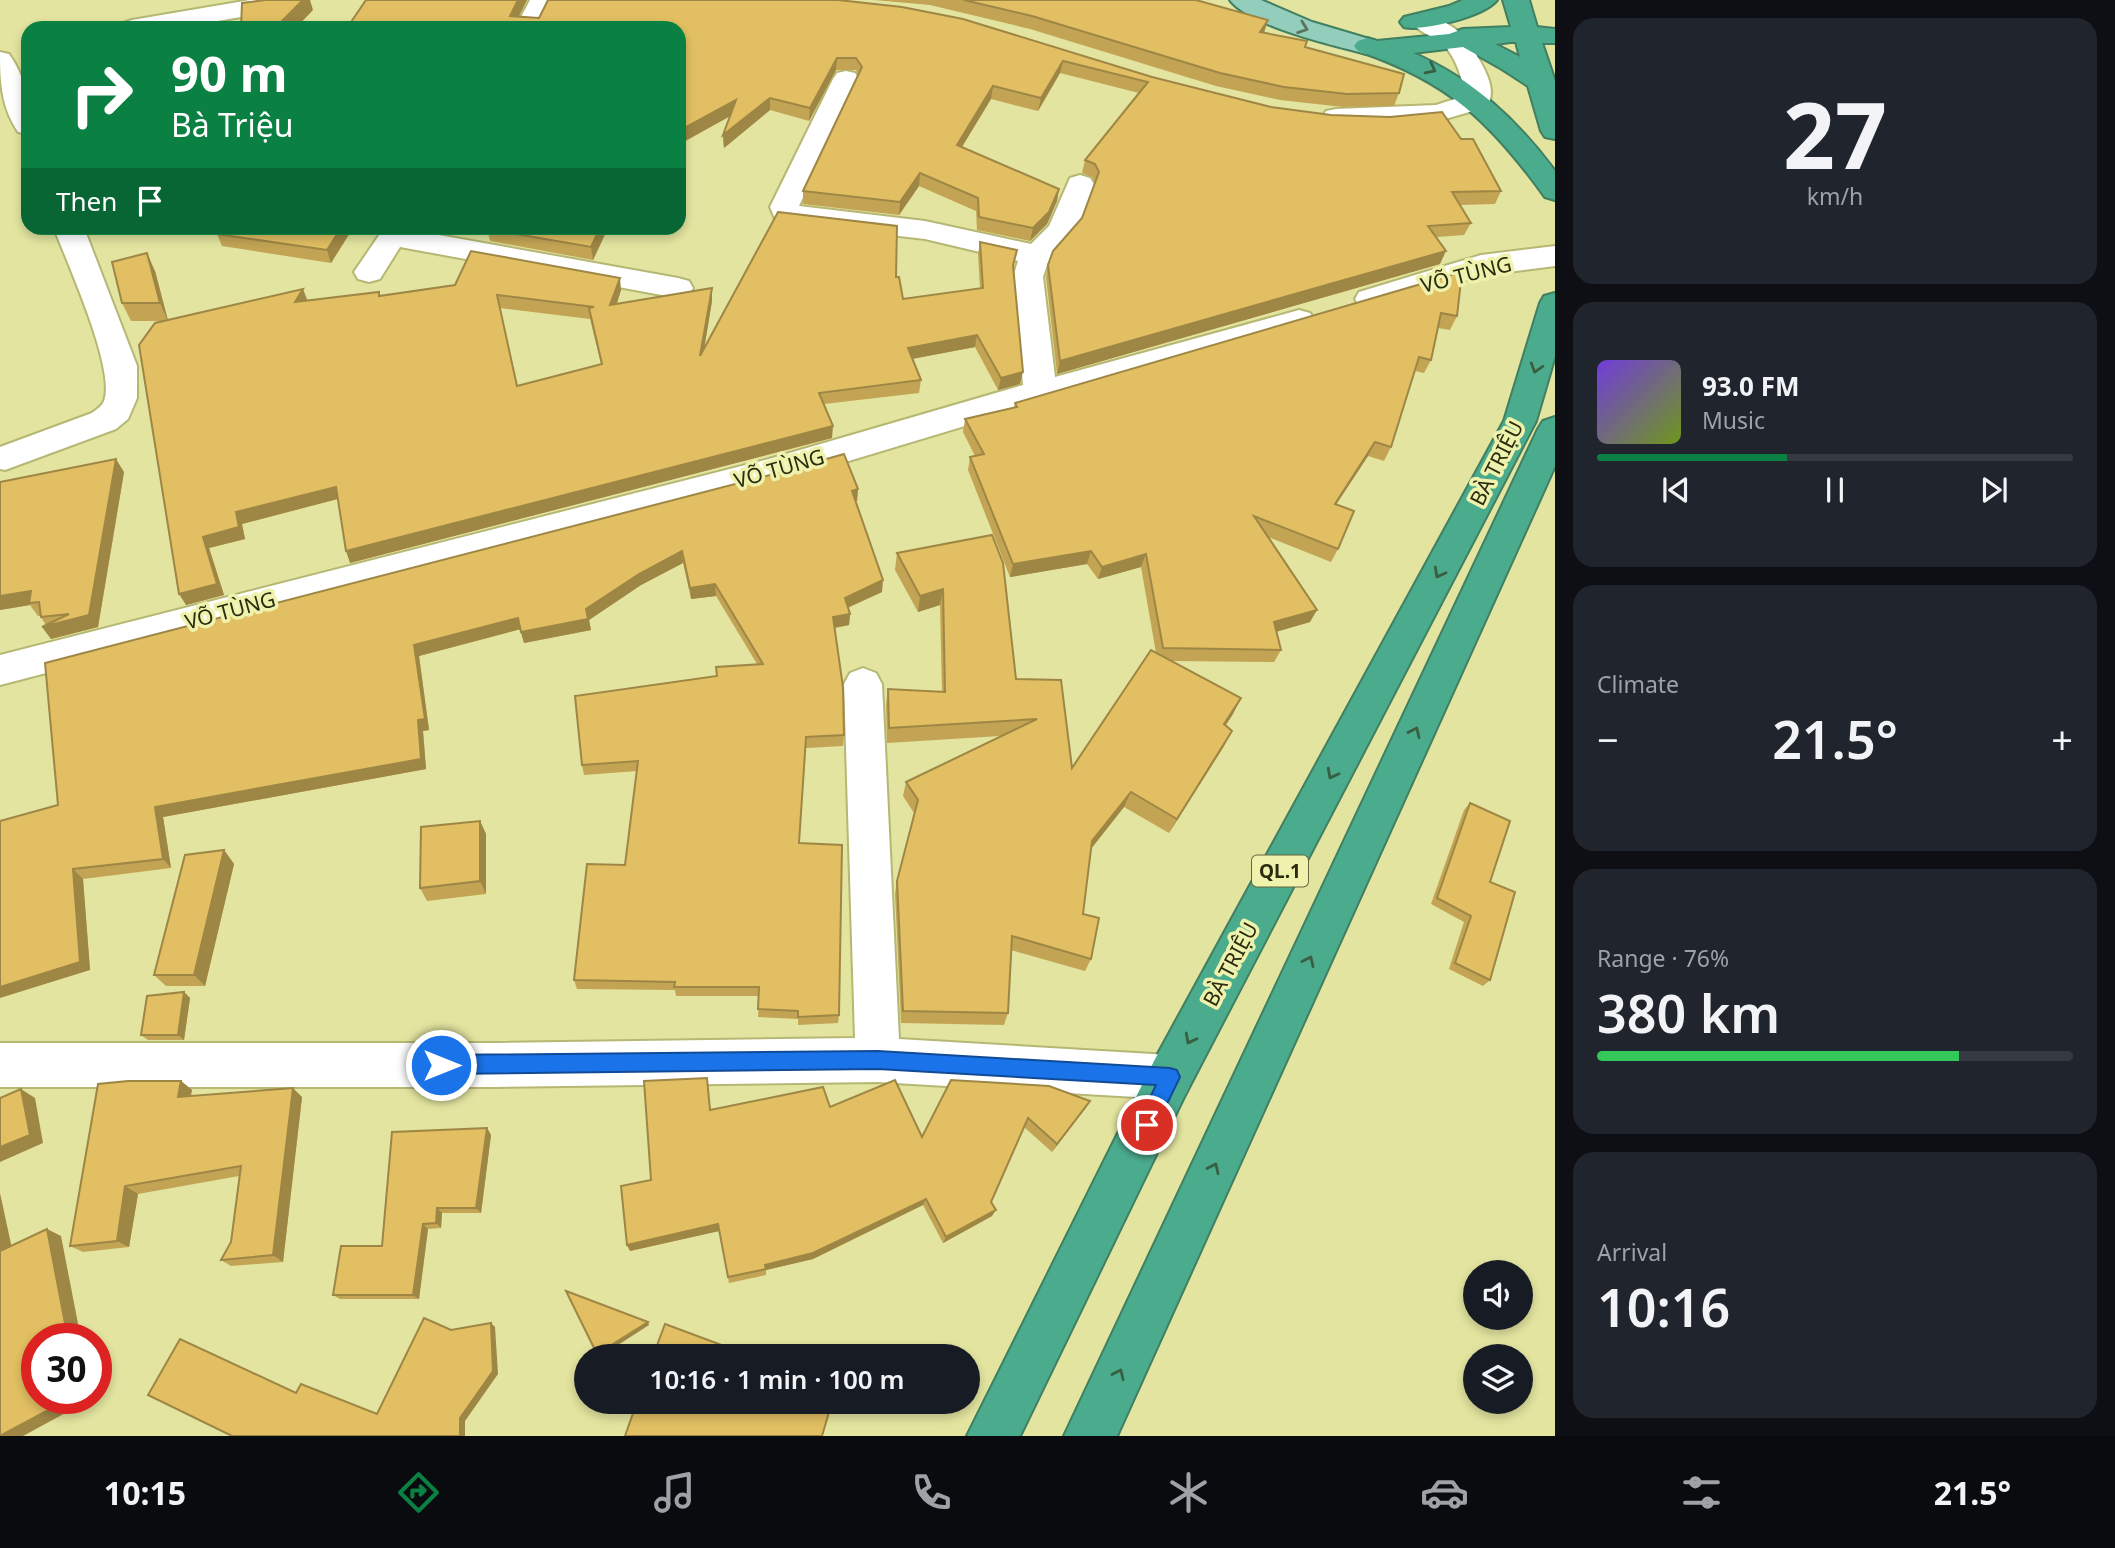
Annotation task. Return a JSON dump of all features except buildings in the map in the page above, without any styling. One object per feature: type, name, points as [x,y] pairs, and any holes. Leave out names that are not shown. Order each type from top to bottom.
[{"type":"highway","points":[[1365,35],[1388,25],[1427,20],[1457,12],[1484,0]]},
{"type":"highway","points":[[1516,0],[1524,32],[1549,90],[1555,131]]},
{"type":"highway","points":[[1531,0],[1554,39]]},
{"type":"highway","points":[[1365,35],[1399,47],[1524,32],[1554,39]]},
{"type":"highway","points":[[1365,35],[1441,74],[1476,101],[1498,120],[1555,191]]},
{"type":"highway","points":[[1461,40],[1499,55],[1549,90]]},
{"type":"highway","name":"BÀ TRIỆU","points":[[993,1436],[1170,1077],[1520,421],[1555,303]]},
{"type":"highway","name":"BÀ TRIỆU","points":[[1090,1436],[1555,429]]},
{"type":"main road","points":[[1243,0],[1280,20],[1314,33],[1365,35]]},
{"type":"main road","points":[[1288,0],[1365,35]]},
{"type":"street","points":[[174,21],[294,0]]},
{"type":"street","points":[[532,21],[543,0]]},
{"type":"street","points":[[1314,115],[1398,117],[1438,113],[1476,101],[1477,82],[1461,40],[1427,20]]},
{"type":"street","points":[[6,52],[21,103]]},
{"type":"street","points":[[846,79],[784,207],[786,214],[925,230],[1013,247],[1034,258]]},
{"type":"street","points":[[1040,391],[1028,277],[1034,258],[1062,230],[1080,184]]},
{"type":"street","points":[[5,458],[104,421],[116,411],[121,398],[121,366],[72,235]]},
{"type":"street","points":[[369,272],[394,235]]},
{"type":"street","points":[[411,235],[678,288]]},
{"type":"street","name":"VÕ TÙNG","points":[[0,670],[769,472],[1040,391],[1080,383],[1481,265],[1555,256]]},
{"type":"street","points":[[863,684],[878,1060]]},
{"type":"street","points":[[0,1065],[496,1065],[878,1060],[1170,1077]]},
{"type":"route","points":[[441,1065],[878,1060],[1170,1077],[1147,1125]]}]
